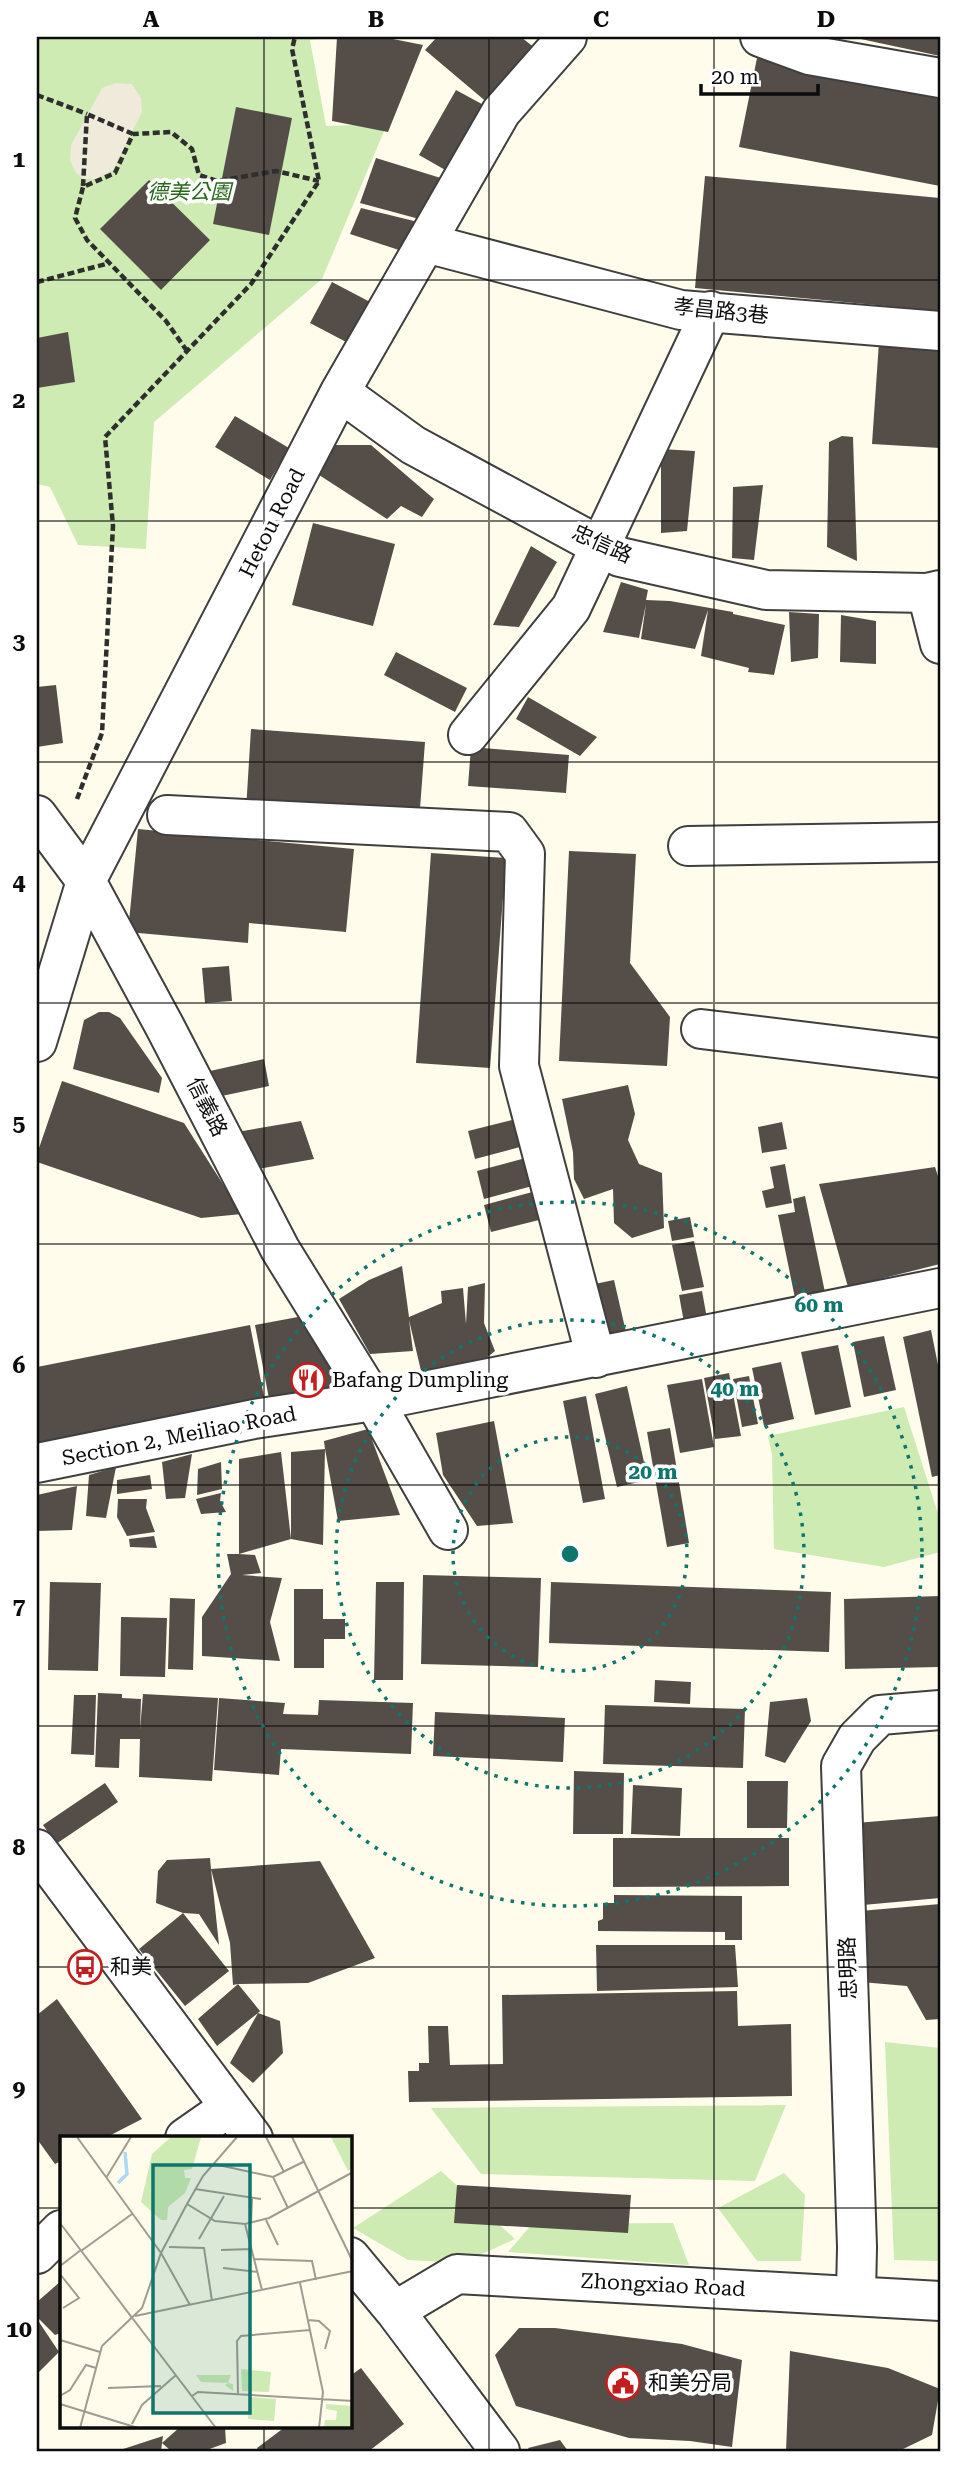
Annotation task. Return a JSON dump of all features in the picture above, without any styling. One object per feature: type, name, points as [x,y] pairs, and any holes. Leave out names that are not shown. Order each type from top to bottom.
[{"type":"street","name":"Hetou Road","points":[[37,1042],[86,881],[340,391],[501,112],[567,37]]},
{"type":"street","points":[[760,37],[809,55],[940,78]]},
{"type":"street","name":"孝昌路3巷","points":[[426,243],[681,310],[940,331]]},
{"type":"street","points":[[468,735],[571,608],[711,311]]},
{"type":"street","name":"忠信路","points":[[340,391],[413,445],[620,557],[766,590],[934,592]]},
{"type":"street","points":[[934,592],[940,644]]},
{"type":"street","name":"信義路","points":[[37,815],[86,881],[280,1249],[374,1401],[448,1530]]},
{"type":"street","points":[[167,815],[509,832],[525,855],[519,1066],[596,1358]]},
{"type":"street","points":[[688,846],[940,842]]},
{"type":"street","points":[[701,1029],[940,1058]]},
{"type":"street","name":"Section 2, Meiliao Road","points":[[37,1463],[254,1419],[374,1401],[596,1358],[940,1288]]},
{"type":"street","name":"忠明路","points":[[856,2295],[857,2246],[841,1766],[857,1738],[880,1715],[940,1710]]},
{"type":"street","points":[[37,1849],[251,2136]]},
{"type":"street","points":[[188,2136],[228,2108]]},
{"type":"street","points":[[37,2213],[60,2213]]},
{"type":"street","points":[[37,2254],[60,2231]]},
{"type":"street","points":[[352,2259],[395,2311],[500,2451]]},
{"type":"street","name":"Zhongxiao Road","points":[[395,2311],[457,2274],[940,2301]]},
{"type":"path","points":[[77,799],[102,733],[113,526],[105,437],[251,284],[318,181],[292,49],[295,37]]},
{"type":"path","points":[[37,95],[133,134],[171,132],[192,149],[199,175],[217,181],[276,172],[318,181]]},
{"type":"path","points":[[87,114],[83,187],[75,218],[87,240],[166,321],[187,351]]},
{"type":"path","points":[[83,187],[115,173],[133,134]]},
{"type":"path","points":[[37,282],[111,263]]},
{"type":"green space","name":"德美公園","points":[[37,37],[347,37],[310,40],[326,126],[387,124],[322,279],[154,422],[146,549],[78,545],[50,487],[37,484]]},
{"type":"green space","points":[[904,1407],[940,1520],[940,1552],[884,1567],[774,1549],[772,1455],[768,1436]]},
{"type":"green space","points":[[885,2042],[940,2048],[940,2261],[894,2260]]},
{"type":"green space","points":[[786,2105],[755,2181],[481,2174],[431,2108]]},
{"type":"green space","points":[[441,2171],[515,2239],[462,2263],[408,2260],[353,2228]]},
{"type":"green space","points":[[784,2173],[805,2195],[801,2261],[757,2261],[718,2208]]},
{"type":"green space","points":[[673,2223],[689,2265],[508,2252],[532,2224]]},
{"type":"shaded area","points":[[115,83],[132,84],[141,98],[142,112],[113,170],[97,179],[84,179],[76,173],[70,161],[71,145],[102,88]]},
{"type":"building","points":[[337,37],[383,37],[423,45],[388,132],[332,121]]},
{"type":"building","points":[[437,37],[521,37],[536,49],[489,104],[425,50]]},
{"type":"building","points":[[940,37],[940,56],[856,38]]},
{"type":"building","points":[[757,58],[940,94],[940,186],[739,147]]},
{"type":"building","points":[[456,90],[491,109],[454,175],[419,155]]},
{"type":"building","points":[[236,107],[292,118],[269,235],[213,224]]},
{"type":"building","points":[[376,158],[444,179],[423,220],[360,203]]},
{"type":"building","points":[[705,176],[940,198],[940,311],[695,288]]},
{"type":"building","points":[[149,180],[210,240],[161,290],[100,229]]},
{"type":"building","points":[[361,208],[418,222],[402,251],[350,234]]},
{"type":"building","points":[[332,282],[372,303],[350,344],[310,323]]},
{"type":"building","points":[[68,332],[75,382],[37,388],[37,338]]},
{"type":"building","points":[[879,342],[940,346],[940,448],[872,444]]},
{"type":"building","points":[[235,416],[289,448],[270,480],[215,447]]},
{"type":"building","points":[[842,436],[853,437],[857,561],[827,547],[829,442]]},
{"type":"building","points":[[330,445],[371,445],[434,499],[422,517],[401,506],[387,519],[316,473]]},
{"type":"building","points":[[661,449],[695,451],[687,531],[661,533]]},
{"type":"building","points":[[763,485],[754,560],[732,558],[733,487]]},
{"type":"building","points":[[313,523],[395,544],[373,626],[292,605]]},
{"type":"building","points":[[531,546],[557,562],[519,627],[493,625]]},
{"type":"building","points":[[621,582],[648,590],[646,600],[670,601],[733,612],[785,625],[774,675],[748,672],[749,668],[701,656],[708,610],[695,649],[641,639],[646,604],[639,638],[603,632]]},
{"type":"building","points":[[789,612],[819,614],[818,658],[791,662]]},
{"type":"building","points":[[841,615],[876,621],[876,664],[840,662]]},
{"type":"building","points":[[396,652],[467,688],[455,712],[384,675]]},
{"type":"building","points":[[56,685],[63,743],[37,747],[37,687]]},
{"type":"building","points":[[528,697],[597,737],[580,756],[516,719]]},
{"type":"building","points":[[251,729],[425,742],[419,822],[246,810]]},
{"type":"building","points":[[471,747],[569,755],[566,793],[468,786]]},
{"type":"building","points":[[138,829],[354,849],[346,932],[249,923],[248,943],[128,932]]},
{"type":"building","points":[[569,851],[636,854],[630,963],[670,1017],[667,1066],[559,1061]]},
{"type":"building","points":[[431,853],[506,858],[490,1068],[416,1063]]},
{"type":"building","points":[[229,966],[232,1001],[205,1003],[202,968]]},
{"type":"building","points":[[99,1012],[109,1012],[120,1018],[162,1078],[159,1093],[73,1069],[84,1020]]},
{"type":"building","points":[[264,1059],[269,1086],[217,1097],[201,1073]]},
{"type":"building","points":[[62,1081],[184,1123],[242,1214],[201,1218],[37,1162],[37,1154]]},
{"type":"building","points":[[628,1085],[635,1114],[628,1140],[639,1164],[662,1173],[664,1228],[632,1238],[614,1223],[613,1189],[584,1199],[574,1179],[573,1152],[562,1099]]},
{"type":"building","points":[[524,1117],[531,1144],[475,1159],[468,1131]]},
{"type":"building","points":[[301,1121],[314,1159],[258,1169],[237,1132]]},
{"type":"building","points":[[782,1122],[787,1149],[762,1153],[758,1127]]},
{"type":"building","points":[[533,1156],[540,1184],[484,1199],[477,1171]]},
{"type":"building","points":[[785,1164],[792,1203],[766,1208],[762,1191],[774,1188],[770,1167]]},
{"type":"building","points":[[935,1167],[940,1182],[940,1264],[848,1287],[819,1184]]},
{"type":"building","points":[[540,1190],[547,1218],[491,1232],[484,1205]]},
{"type":"building","points":[[805,1196],[827,1302],[797,1308],[778,1215],[795,1212],[793,1199]]},
{"type":"building","points":[[690,1217],[694,1237],[672,1241],[668,1221]]},
{"type":"building","points":[[694,1241],[704,1287],[682,1291],[672,1245]]},
{"type":"building","points":[[402,1266],[409,1317],[442,1303],[441,1291],[463,1288],[466,1324],[468,1287],[485,1283],[484,1323],[495,1351],[479,1364],[478,1359],[454,1372],[422,1375],[409,1320],[413,1351],[370,1354],[339,1299],[369,1280]]},
{"type":"building","points":[[614,1280],[628,1341],[599,1347],[585,1286]]},
{"type":"building","points":[[702,1291],[708,1324],[685,1328],[679,1295]]},
{"type":"building","points":[[314,1314],[352,1377],[340,1402],[270,1404],[255,1325]]},
{"type":"building","points":[[250,1325],[267,1412],[37,1456],[37,1367]]},
{"type":"building","points":[[931,1330],[940,1375],[940,1475],[932,1477],[903,1337]]},
{"type":"building","points":[[884,1336],[896,1390],[864,1397],[853,1342]]},
{"type":"building","points":[[838,1345],[851,1407],[815,1415],[801,1352]]},
{"type":"building","points":[[781,1362],[794,1419],[764,1426],[752,1368]]},
{"type":"building","points":[[729,1373],[741,1436],[715,1439],[704,1378]]},
{"type":"building","points":[[749,1376],[758,1424],[742,1427],[733,1379]]},
{"type":"building","points":[[702,1379],[714,1447],[680,1453],[667,1385]]},
{"type":"building","points":[[627,1386],[648,1480],[617,1487],[595,1394]]},
{"type":"building","points":[[586,1396],[605,1499],[583,1503],[563,1401]]},
{"type":"building","points":[[494,1421],[513,1523],[477,1526],[443,1475],[436,1433]]},
{"type":"building","points":[[670,1428],[689,1543],[667,1547],[647,1432]]},
{"type":"building","points":[[368,1429],[400,1515],[338,1521],[324,1441]]},
{"type":"building","points":[[325,1449],[323,1545],[291,1539],[291,1452]]},
{"type":"building","points":[[281,1452],[291,1539],[239,1554],[239,1459]]},
{"type":"building","points":[[192,1454],[185,1498],[166,1499],[162,1462]]},
{"type":"building","points":[[221,1462],[222,1489],[197,1495],[198,1469]]},
{"type":"building","points":[[116,1467],[106,1518],[86,1516],[89,1475]]},
{"type":"building","points":[[150,1475],[152,1489],[117,1494],[117,1480]]},
{"type":"building","points":[[77,1486],[72,1530],[37,1531],[37,1495]]},
{"type":"building","points":[[221,1493],[220,1501],[226,1512],[201,1514],[196,1499]]},
{"type":"building","points":[[118,1499],[147,1499],[146,1508],[155,1532],[127,1536],[117,1517]]},
{"type":"building","points":[[154,1536],[157,1548],[130,1547],[129,1539]]},
{"type":"building","points":[[227,1554],[255,1555],[261,1573],[242,1575],[282,1578],[270,1622],[280,1661],[202,1656],[202,1617],[231,1574]]},
{"type":"building","points":[[423,1575],[541,1578],[538,1667],[421,1664]]},
{"type":"building","points":[[50,1582],[101,1583],[98,1671],[48,1670]]},
{"type":"building","points":[[376,1582],[404,1582],[403,1680],[374,1680]]},
{"type":"building","points":[[551,1582],[831,1592],[829,1652],[549,1643]]},
{"type":"building","points":[[294,1589],[323,1589],[323,1619],[345,1619],[345,1639],[324,1639],[324,1668],[294,1668]]},
{"type":"building","points":[[940,1596],[940,1667],[845,1669],[844,1599]]},
{"type":"building","points":[[170,1598],[195,1599],[193,1670],[168,1669]]},
{"type":"building","points":[[121,1617],[167,1618],[165,1677],[120,1676]]},
{"type":"building","points":[[655,1680],[691,1682],[690,1704],[654,1702]]},
{"type":"building","points":[[98,1693],[122,1694],[122,1698],[141,1699],[140,1730],[143,1694],[218,1698],[212,1781],[139,1777],[140,1739],[120,1739],[119,1768],[95,1767]]},
{"type":"building","points":[[74,1695],[96,1695],[94,1755],[71,1754]]},
{"type":"building","points":[[219,1698],[285,1703],[283,1714],[318,1715],[319,1700],[413,1703],[411,1754],[281,1749],[279,1775],[214,1770]]},
{"type":"building","points":[[807,1698],[811,1721],[785,1763],[765,1756],[770,1702]]},
{"type":"building","points":[[605,1705],[745,1709],[743,1768],[603,1764]]},
{"type":"building","points":[[435,1712],[565,1718],[563,1762],[433,1756]]},
{"type":"building","points":[[574,1771],[624,1773],[623,1834],[573,1834]]},
{"type":"building","points":[[747,1781],[788,1781],[787,1828],[747,1828]]},
{"type":"building","points":[[105,1783],[118,1802],[56,1844],[43,1825]]},
{"type":"building","points":[[633,1785],[682,1788],[680,1836],[631,1834]]},
{"type":"building","points":[[940,1816],[940,1898],[863,1905],[856,1823]]},
{"type":"building","points":[[613,1838],[789,1838],[789,1886],[613,1887]]},
{"type":"building","points":[[210,1858],[219,1945],[199,1914],[183,1913],[156,1903],[158,1871],[167,1860]]},
{"type":"building","points":[[320,1861],[375,1958],[308,1983],[233,1985],[230,1943],[211,1869]]},
{"type":"building","points":[[614,1895],[742,1896],[742,1940],[725,1940],[725,1932],[598,1931],[598,1921],[603,1919],[603,1903],[614,1903]]},
{"type":"building","points":[[940,1904],[940,2019],[926,2020],[907,1986],[861,1982],[860,1911]]},
{"type":"building","points":[[183,1913],[229,1971],[185,2006],[139,1949]]},
{"type":"building","points":[[596,1945],[735,1945],[738,1987],[597,1991]]},
{"type":"building","points":[[238,1984],[260,2011],[217,2046],[198,2019]]},
{"type":"building","points":[[737,1991],[738,2026],[791,2024],[792,2096],[409,2102],[408,2071],[419,2071],[419,2063],[429,2063],[428,2026],[448,2026],[450,2065],[503,2064],[502,1995]]},
{"type":"building","points":[[57,1999],[142,2119],[109,2136],[60,2136],[60,2162],[55,2164],[37,2139],[37,2015]]},
{"type":"building","points":[[258,2013],[280,2021],[283,2053],[253,2083],[230,2063]]},
{"type":"building","points":[[457,2185],[631,2195],[628,2233],[454,2223]]},
{"type":"building","points":[[60,2282],[60,2333],[55,2335],[37,2317],[37,2302]]},
{"type":"building","points":[[37,2319],[59,2352],[37,2374]]},
{"type":"building","name":"和美分局","points":[[519,2328],[555,2328],[682,2344],[742,2360],[732,2447],[690,2441],[629,2438],[516,2406],[495,2355]]},
{"type":"building","points":[[790,2351],[888,2368],[940,2389],[932,2435],[899,2451],[786,2451]]},
{"type":"building","points":[[361,2368],[404,2424],[369,2451],[259,2451],[257,2448],[284,2428],[352,2428],[352,2375]]},
{"type":"building","points":[[179,2428],[225,2428],[226,2443],[204,2451],[171,2451],[162,2443]]},
{"type":"building","points":[[163,2436],[161,2451],[117,2451]]},
{"type":"building","points":[[560,2440],[568,2451],[530,2451],[528,2448]]},
{"type":"place","name":"Bafang Dumpling","points":[[308,1380]]},
{"type":"place","name":"和美","points":[[85,1967]]},
{"type":"place","name":"和美分局","points":[[623,2383]]}]
